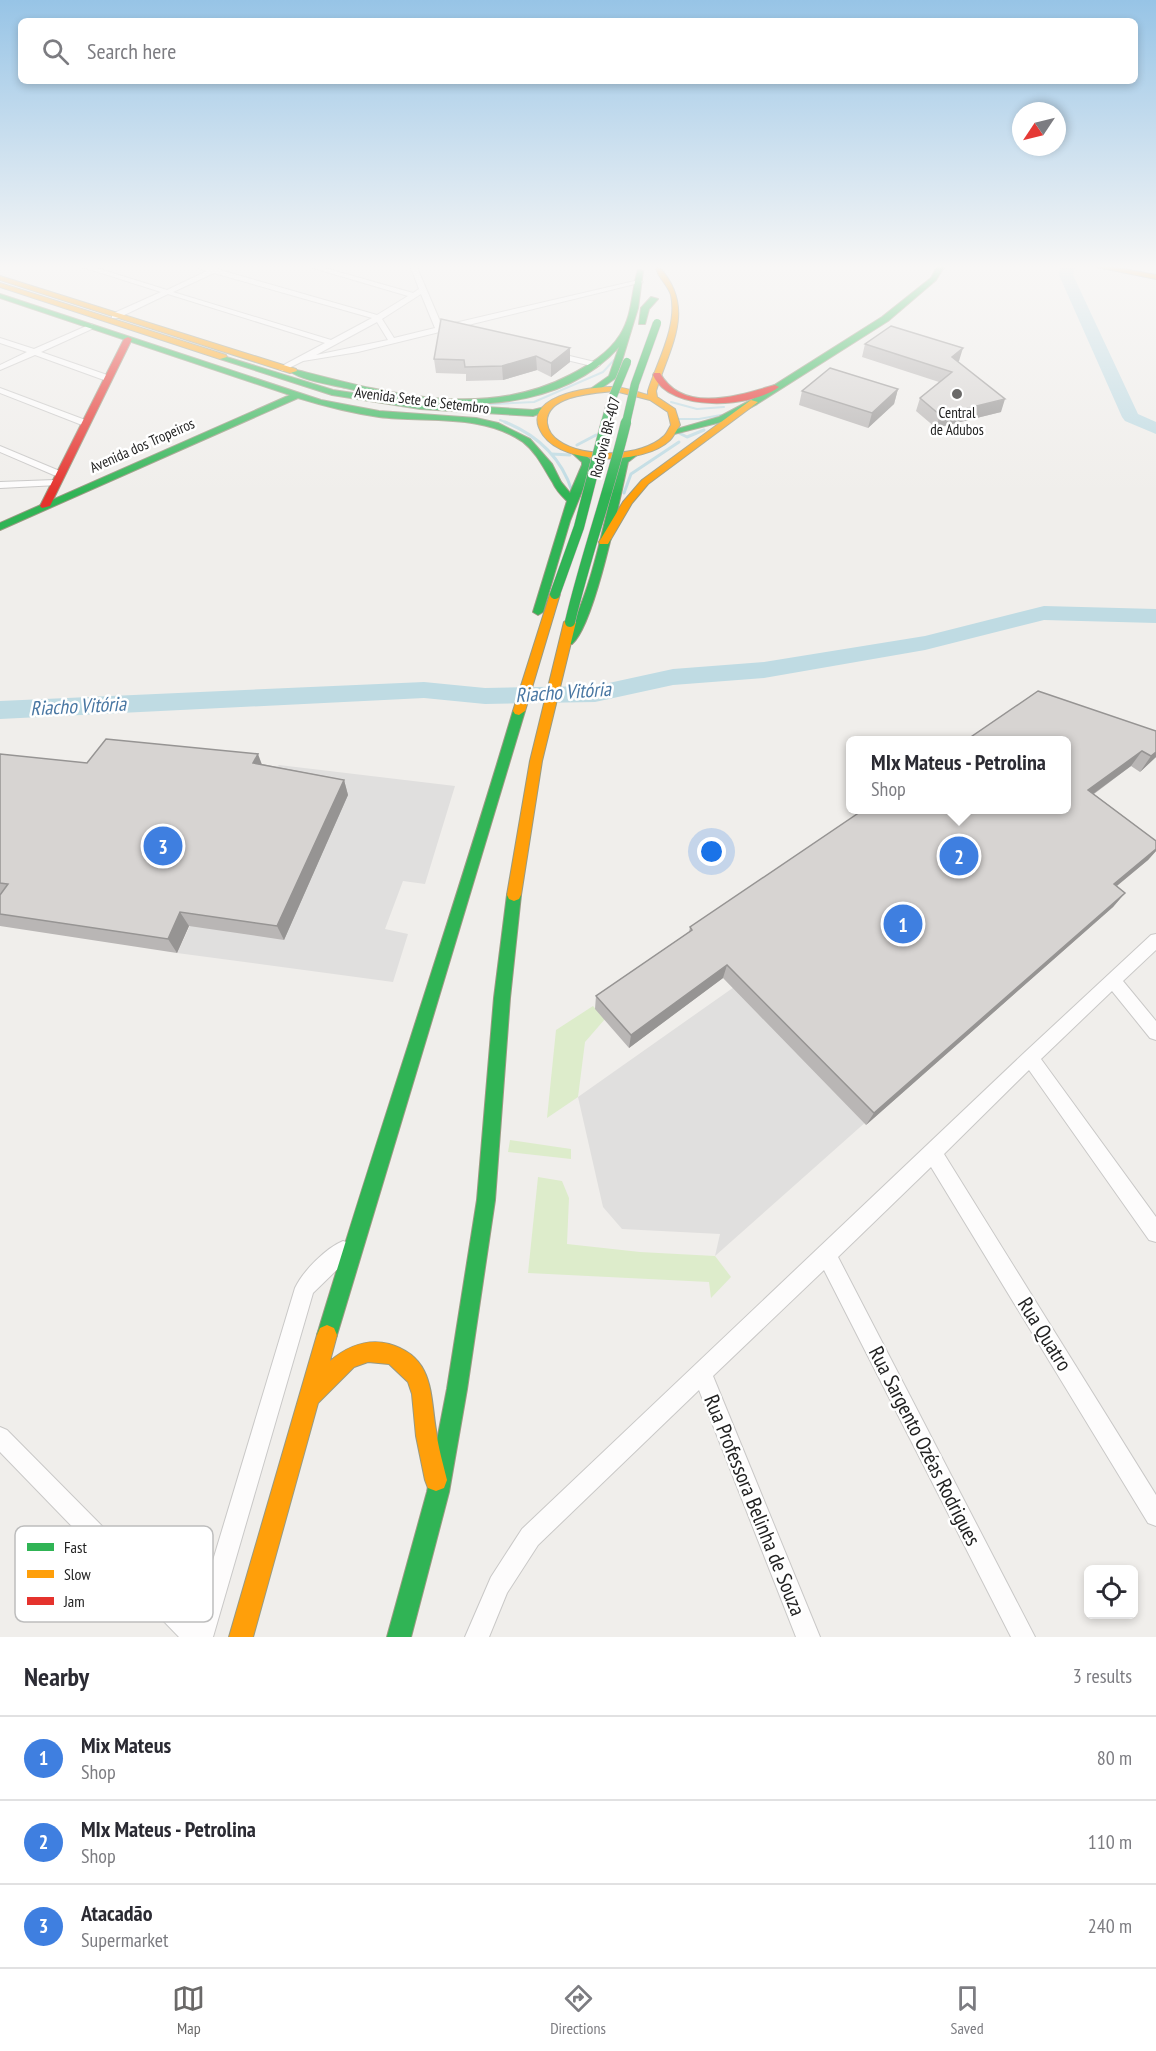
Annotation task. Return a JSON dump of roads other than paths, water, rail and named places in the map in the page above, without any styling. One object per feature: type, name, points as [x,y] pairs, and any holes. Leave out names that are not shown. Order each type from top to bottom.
[{"type":"main road","points":[[45,506],[127,341]]},
{"type":"main road","name":"Avenida Sete de Setembro","points":[[140,341],[324,396],[367,405],[417,411],[531,417],[542,426]]},
{"type":"main road","name":"Avenida Sete de Setembro","points":[[147,341],[297,395],[342,407],[379,414],[476,421],[505,429],[526,441],[538,453],[557,483],[572,501]]},
{"type":"main road","name":"Avenida Sete de Setembro","points":[[183,341],[276,370],[358,390],[397,397],[455,401],[530,394],[570,382],[596,364],[620,341]]},
{"type":"main road","points":[[195,341],[276,370]]},
{"type":"main road","points":[[593,390],[613,377],[628,341]]},
{"type":"main road","name":"Rodovia BR-407","points":[[241,1637],[354,1240],[482,842],[535,654],[579,527],[611,401],[630,341]]},
{"type":"main road","name":"Rodovia BR-407","points":[[399,1637],[438,1492],[457,1389],[486,1200],[503,987],[516,873],[543,730],[581,575],[612,480],[635,384],[650,341]]},
{"type":"main road","points":[[653,397],[652,391],[667,341]]},
{"type":"main road","points":[[535,654],[535,621],[560,533],[576,488],[588,467],[585,458],[556,444],[545,433],[541,422],[545,410],[556,401],[573,393],[615,389],[653,397],[667,406],[687,413],[718,412],[747,402],[775,387],[849,341]]},
{"type":"main road","name":"Avenida Sete de Setembro","points":[[276,370],[332,392],[393,403],[533,413],[545,410]]},
{"type":"main road","points":[[657,375],[662,387],[706,402],[743,401],[775,387]]},
{"type":"main road","points":[[604,542],[628,502],[645,482],[775,387]]},
{"type":"main road","name":"Avenida dos Tropeiros","points":[[0,527],[297,395]]},
{"type":"main road","points":[[674,431],[722,418],[754,402]]},
{"type":"main road","points":[[342,407],[367,405]]},
{"type":"main road","points":[[574,452],[596,456],[632,455],[659,447],[671,437],[676,427],[675,416],[667,406]]},
{"type":"main road","points":[[565,643],[574,636],[594,581],[624,461],[632,455]]},
{"type":"main road","points":[[308,1402],[329,1374],[361,1351],[377,1349],[402,1360],[414,1373],[421,1389],[424,1422],[438,1492]]},
{"type":"street","points":[[4,341],[107,378]]},
{"type":"street","points":[[0,368],[58,341]]},
{"type":"street","points":[[328,341],[333,343]]},
{"type":"street","points":[[276,370],[336,341]]},
{"type":"street","points":[[303,359],[347,353],[391,341]]},
{"type":"street","points":[[541,351],[596,364]]},
{"type":"street","points":[[0,390],[85,423]]},
{"type":"street","points":[[0,449],[57,478]]},
{"type":"street","points":[[0,485],[57,478]]},
{"type":"street","points":[[477,1637],[487,1605],[504,1572],[530,1537],[1156,940]]},
{"type":"street","points":[[1114,982],[1156,1033]]},
{"type":"street","points":[[1030,1058],[1156,1233]]},
{"type":"street","name":"Rua Quatro","points":[[933,1153],[1156,1515]]},
{"type":"street","points":[[213,1597],[305,1288],[320,1270],[354,1240]]},
{"type":"street","name":"Rua Sargento Ozéas Rodrigues","points":[[827,1255],[1023,1637]]},
{"type":"street","name":"Rua Professora Belinha de Souza","points":[[702,1373],[808,1637]]},
{"type":"street","points":[[0,1437],[87,1526]]},
{"type":"street","points":[[180,1622],[195,1637]]},
{"type":"street","points":[[201,1637],[205,1622]]},
{"type":"waterway","points":[[1096,341],[1131,417],[1156,429]]},
{"type":"waterway","points":[[475,405],[534,402],[603,372],[614,360]]},
{"type":"waterway","points":[[671,402],[697,409],[724,407]]},
{"type":"waterway","points":[[679,419],[699,419],[721,415]]},
{"type":"waterway","points":[[500,420],[508,423]]},
{"type":"waterway","points":[[505,422],[527,433],[546,449],[561,468],[572,491]]},
{"type":"waterway","points":[[677,432],[687,437],[704,430]]},
{"type":"waterway","points":[[577,445],[596,435]]},
{"type":"waterway","points":[[624,493],[631,474],[679,442]]},
{"type":"waterway","points":[[552,454],[570,455]]},
{"type":"waterway","name":"Riacho Vitória","points":[[0,710],[424,690],[485,696],[595,694],[673,677],[764,670],[925,643],[1044,613],[1156,616]]},
{"type":"place","name":"Central de Adubos","points":[[957,394]]},
{"type":"place","name":"Atacadão","points":[[163,846]]},
{"type":"place","name":"MIx Mateus - Petrolina","points":[[959,856]]},
{"type":"place","name":"Mix Mateus","points":[[903,924]]}]
